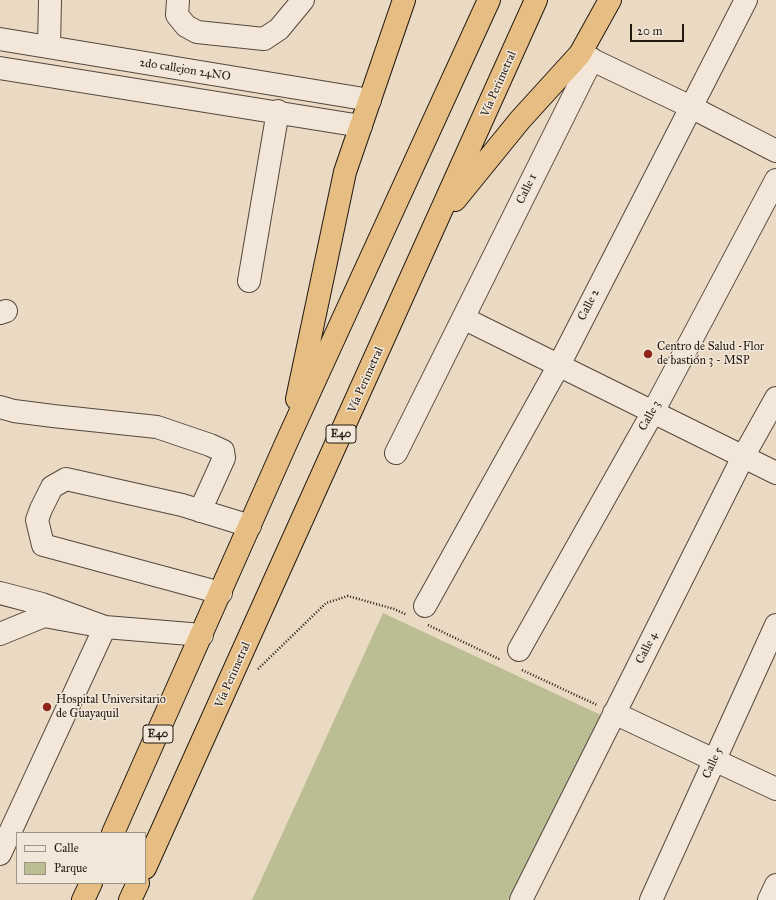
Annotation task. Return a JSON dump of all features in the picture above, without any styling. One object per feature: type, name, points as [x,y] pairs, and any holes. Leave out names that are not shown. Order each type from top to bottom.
[{"type":"highway","points":[[288,439],[345,172],[404,0]]},
{"type":"highway","name":"E40","points":[[113,832],[221,593],[288,439],[489,0]]},
{"type":"highway","name":"Vía Perimetral","points":[[146,866],[223,698],[536,0]]},
{"type":"highway","points":[[436,224],[520,120],[586,56],[610,0]]},
{"type":"highway","points":[[83,900],[91,884]]},
{"type":"highway","points":[[130,900],[138,884]]},
{"type":"street","points":[[49,47],[50,0]]},
{"type":"street","points":[[178,0],[177,15],[186,26],[197,32],[264,39],[279,30],[303,0]]},
{"type":"street","name":"Calle 2","points":[[418,615],[559,365],[746,0]]},
{"type":"street","name":"2do callejon 24NO","points":[[0,39],[370,100]]},
{"type":"street","points":[[586,56],[691,107],[776,151]]},
{"type":"street","name":"Calle 1","points":[[396,453],[463,318],[586,56]]},
{"type":"street","points":[[0,68],[278,111],[361,126]]},
{"type":"street","points":[[249,281],[278,111]]},
{"type":"street","name":"Calle 3","points":[[514,659],[653,412],[776,180]]},
{"type":"street","points":[[463,318],[776,473]]},
{"type":"street","name":"Calle 4","points":[[521,900],[743,457],[776,398]]},
{"type":"street","points":[[0,407],[14,411],[157,427],[223,451],[224,458],[200,511]]},
{"type":"street","points":[[221,593],[43,545],[37,520],[52,487],[66,479],[80,481],[200,511],[250,526]]},
{"type":"street","points":[[0,593],[42,604],[105,627]]},
{"type":"street","points":[[0,634],[44,616],[105,627],[202,635]]},
{"type":"street","name":"Calle 5","points":[[651,900],[776,625]]},
{"type":"street","points":[[0,854],[105,627]]},
{"type":"street","points":[[614,713],[776,789]]},
{"type":"street","points":[[769,900],[776,884]]},
{"type":"path","points":[[253,673],[326,603],[348,596],[418,615],[514,659],[614,713]]},
{"type":"green space","points":[[383,613],[601,715],[508,900],[252,900]]},
{"type":"place","name":"Centro de Salud -Flor de bastión 3 - MSP","points":[[648,354]]},
{"type":"place","name":"Hospital Universitario de Guayaquil","points":[[47,707]]}]
